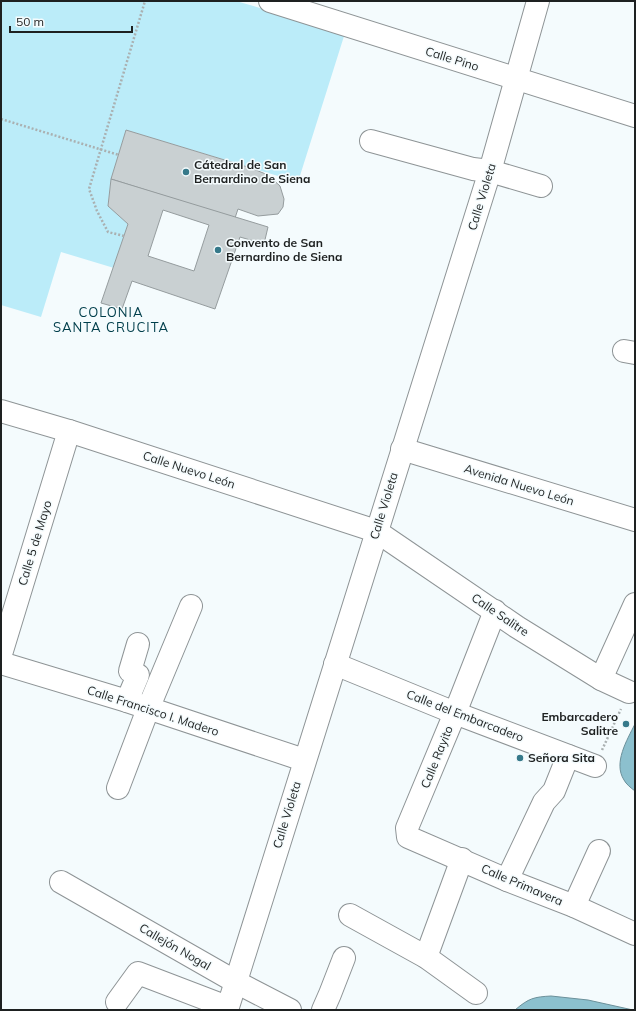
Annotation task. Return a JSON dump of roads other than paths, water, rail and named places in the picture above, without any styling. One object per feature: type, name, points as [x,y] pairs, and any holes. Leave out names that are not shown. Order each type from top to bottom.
[{"type":"street","name":"Calle Pino","points":[[270,1],[635,116]]},
{"type":"street","name":"Calle Violeta","points":[[227,1009],[490,172],[538,1]]},
{"type":"street","points":[[371,141],[473,170],[490,172],[541,186]]},
{"type":"street","name":"Calle Nuevo León","points":[[1,411],[69,431],[376,531]]},
{"type":"street","name":"Calle 5 de Mayo","points":[[1,654],[69,431]]},
{"type":"street","name":"Avenida Nuevo León","points":[[402,449],[635,520]]},
{"type":"street","name":"Calle Salitre","points":[[376,531],[517,627],[600,679],[629,692]]},
{"type":"street","points":[[600,679],[635,604]]},
{"type":"street","points":[[118,788],[148,709],[191,606]]},
{"type":"street","name":"Calle Rayito","points":[[408,837],[407,828],[495,611]]},
{"type":"street","points":[[127,702],[138,675],[130,671],[138,644]]},
{"type":"street","name":"Calle Francisco I. Madero","points":[[1,663],[127,702],[304,760]]},
{"type":"street","name":"Calle del Embarcadero","points":[[335,664],[454,713],[595,766]]},
{"type":"street","points":[[507,880],[544,802],[554,791],[568,756]]},
{"type":"street","name":"Calle Primavera","points":[[408,837],[462,859],[507,880],[574,906],[635,934]]},
{"type":"street","points":[[574,906],[599,851]]},
{"type":"street","points":[[426,957],[462,859]]},
{"type":"street","name":"Callejón Nogal","points":[[61,882],[236,982],[290,1010]]},
{"type":"street","points":[[350,915],[426,957],[476,993]]},
{"type":"street","points":[[323,1010],[344,958]]},
{"type":"street","points":[[117,1002],[138,973],[227,1009]]},
{"type":"place","name":"Cátedral de San Bernardino de Siena","points":[[186,172]]},
{"type":"place","name":"Convento de San Bernardino de Siena","points":[[218,250]]},
{"type":"place","name":"Embarcadero Salitre","points":[[626,724]]},
{"type":"place","name":"Señora Sita","points":[[520,758]]},
{"type":"district","name":"COLONIA SANTA CRUCITA","points":[[111,320]]}]
